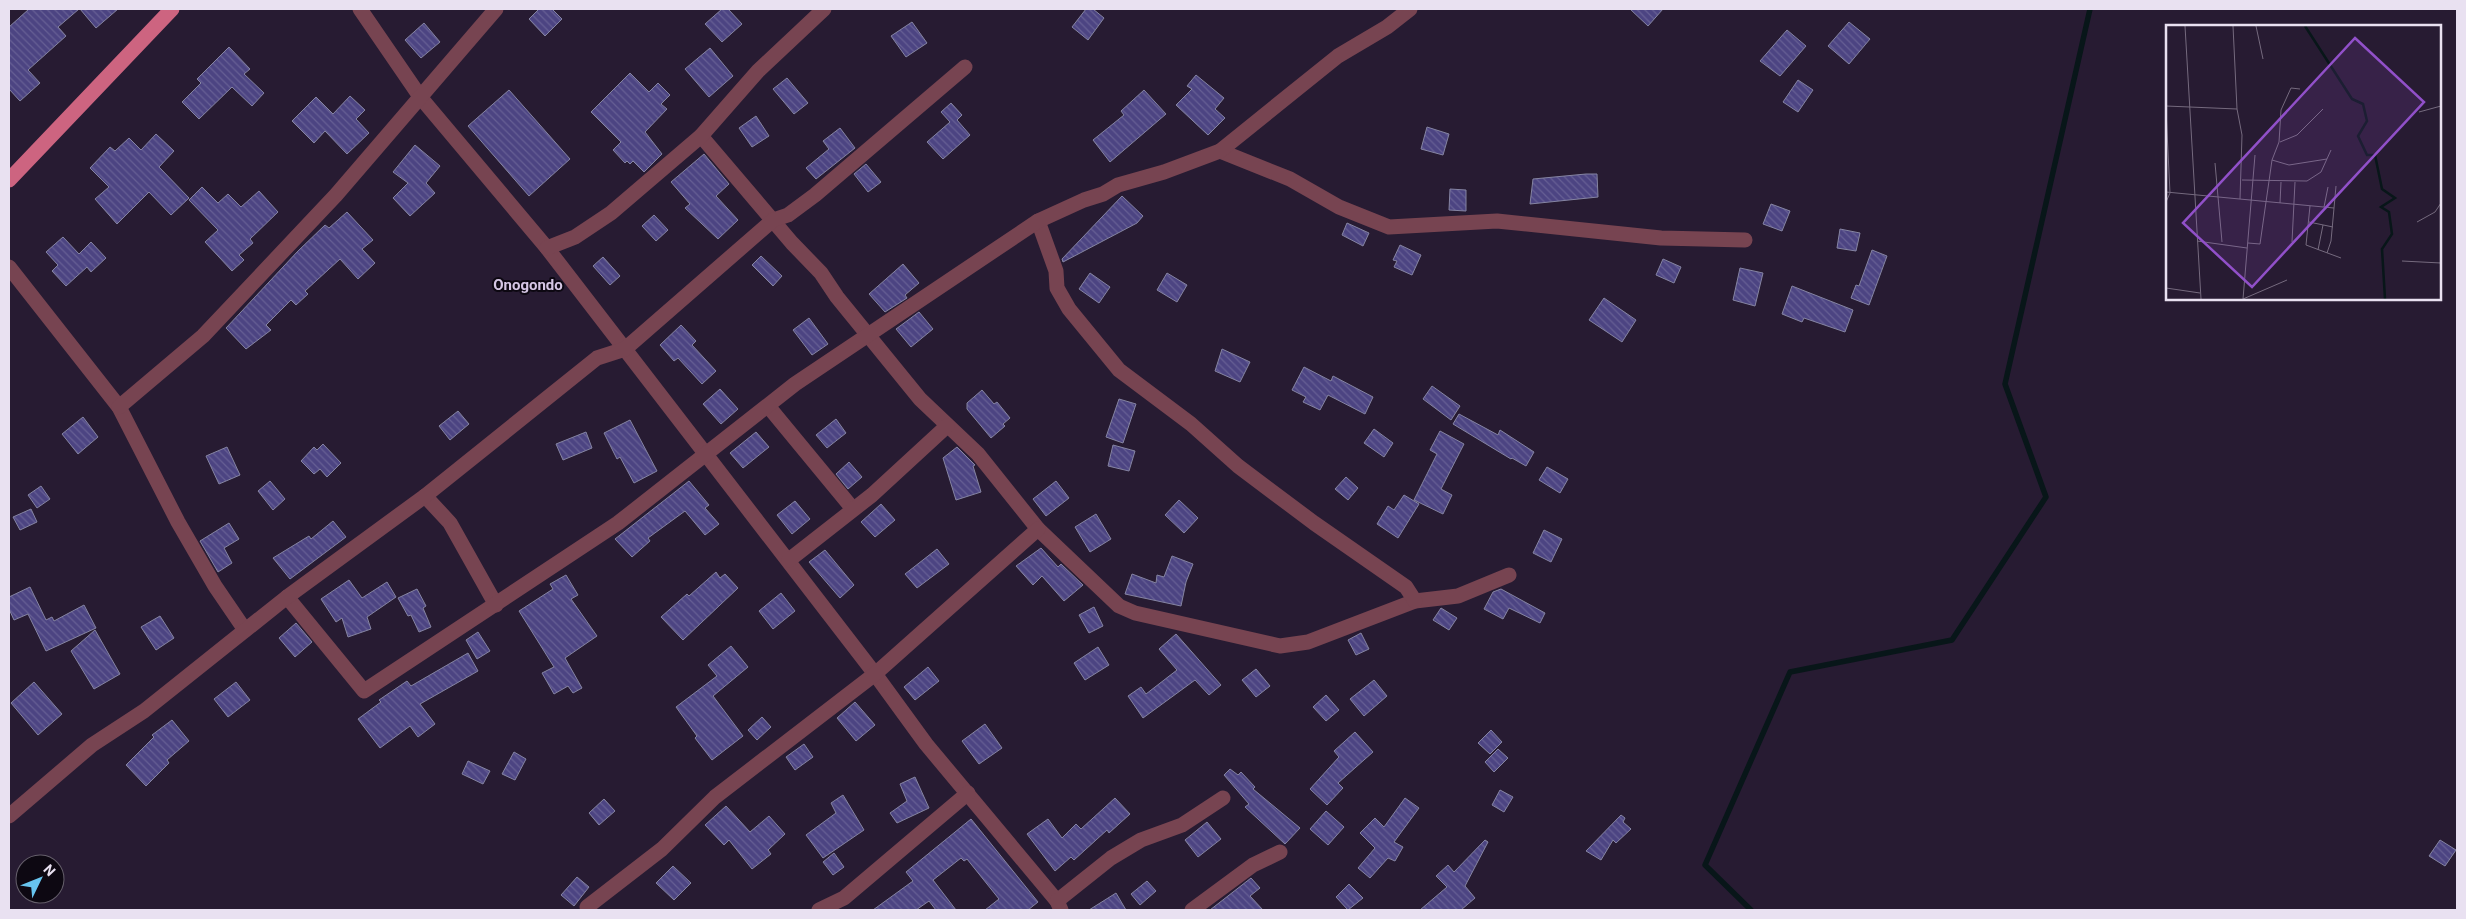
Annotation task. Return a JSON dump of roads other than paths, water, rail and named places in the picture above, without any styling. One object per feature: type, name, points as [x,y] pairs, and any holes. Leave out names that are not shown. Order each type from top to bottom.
[{"type":"main road","points":[[9,180],[172,9]]},
{"type":"street","points":[[360,9],[421,98],[547,248],[708,455],[926,744],[1059,906],[1111,858],[1141,840],[1182,825],[1223,798]]},
{"type":"street","points":[[119,407],[203,336],[336,195],[496,9]]},
{"type":"street","points":[[547,248],[574,237],[611,213],[701,136],[758,71],[824,9]]},
{"type":"street","points":[[287,596],[336,654],[364,691],[618,523],[708,455],[795,384],[1038,221],[1084,200],[1103,194],[1118,185],[1164,172],[1220,151],[1338,56],[1387,27],[1410,9]]},
{"type":"street","points":[[9,816],[92,745],[144,711],[287,596],[425,496],[597,358],[625,349],[773,220],[788,215],[815,195],[966,67]]},
{"type":"street","points":[[701,136],[821,273],[867,335],[920,399],[978,454],[1038,529],[1120,606],[1135,613],[1280,646],[1308,642],[1415,601],[1458,596],[1479,586],[1509,576]]},
{"type":"street","points":[[1220,151],[1281,175],[1339,207],[1389,227],[1497,221],[1660,238],[1744,240]]},
{"type":"street","points":[[1038,221],[1056,271],[1057,288],[1069,309],[1119,370],[1190,424],[1238,466],[1314,524],[1406,587],[1415,601]]},
{"type":"street","points":[[9,267],[119,407],[178,522],[215,586],[245,630]]},
{"type":"street","points":[[768,406],[853,509]]},
{"type":"street","points":[[788,560],[853,509],[947,426]]},
{"type":"street","points":[[425,496],[450,523],[496,605]]},
{"type":"street","points":[[586,906],[662,849],[715,797],[875,674],[1038,529]]},
{"type":"street","points":[[819,910],[848,904],[968,793]]},
{"type":"street","points":[[1192,910],[1253,865],[1280,852]]},
{"type":"waterway","points":[[1751,910],[1705,865],[1790,672],[1952,640],[2046,497],[2005,384],[2090,9]]},
{"type":"district","name":"Onogondo","points":[[528,285]]}]
